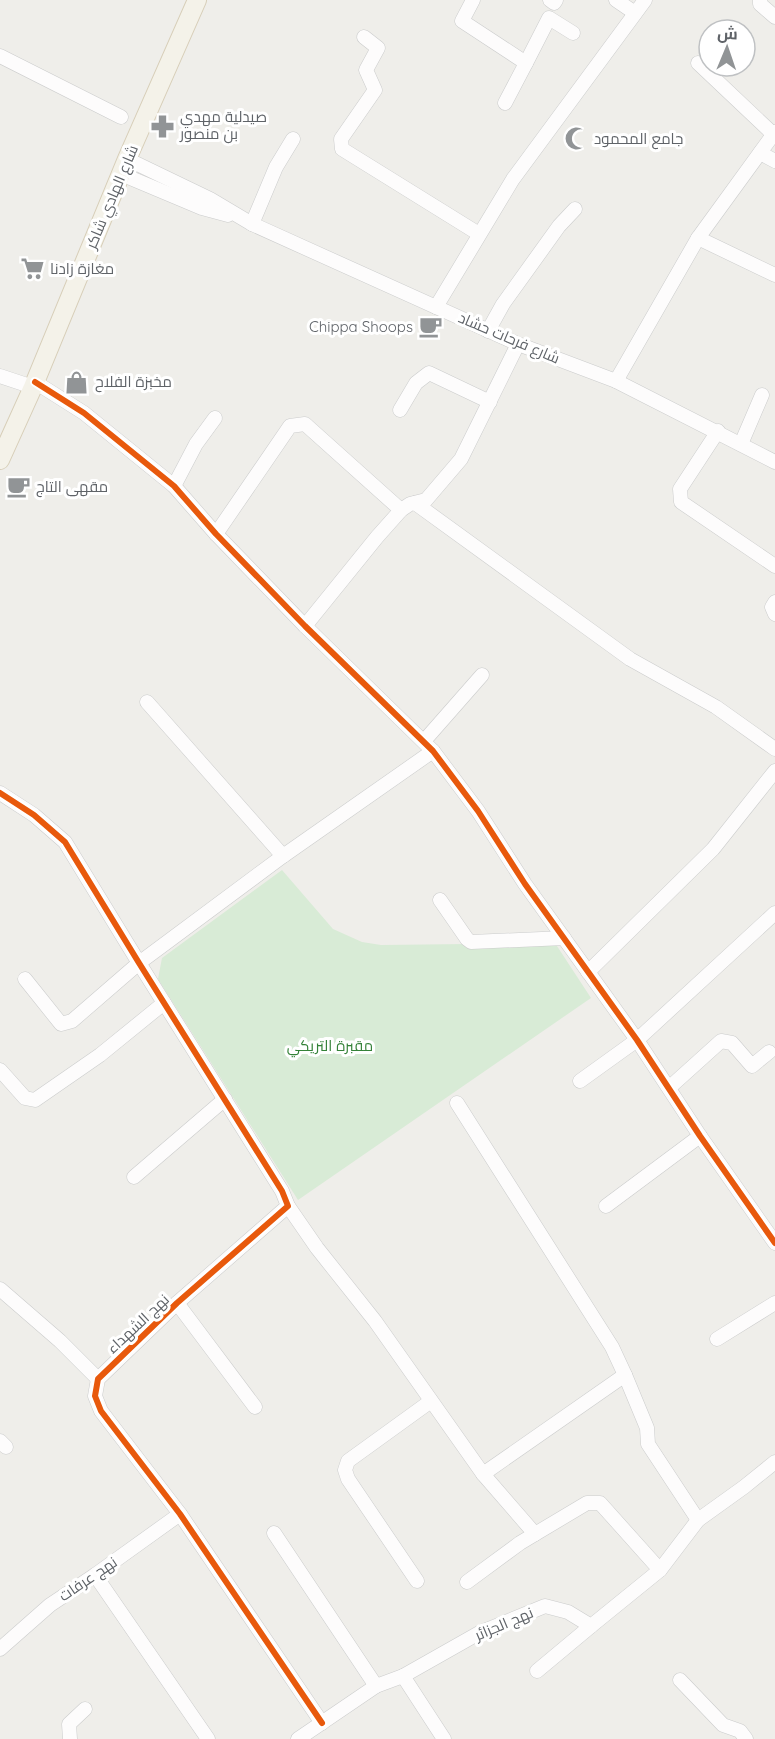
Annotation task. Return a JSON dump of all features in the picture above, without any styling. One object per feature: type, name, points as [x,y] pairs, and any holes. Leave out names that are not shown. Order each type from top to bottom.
[{"type":"main road","name":"شارع الهادي شاكر","points":[[0,460],[197,0]]},
{"type":"street","points":[[473,0],[462,21],[526,63]]},
{"type":"street","points":[[550,0],[554,3],[556,0]]},
{"type":"street","points":[[616,0],[635,13]]},
{"type":"street","points":[[436,307],[513,179],[645,0]]},
{"type":"street","points":[[760,0],[760,4],[775,17]]},
{"type":"street","points":[[505,103],[549,18],[573,33]]},
{"type":"street","points":[[364,37],[378,48],[366,70],[375,90],[341,139],[342,149],[479,234]]},
{"type":"street","points":[[0,56],[121,117]]},
{"type":"street","points":[[616,381],[698,238],[774,133],[714,78]]},
{"type":"street","points":[[247,222],[293,138]]},
{"type":"street","points":[[760,153],[775,161]]},
{"type":"street","name":"شارع فرحات حشاد","points":[[124,166],[202,208],[247,222],[518,344],[616,381],[775,462]]},
{"type":"street","points":[[488,331],[503,304],[559,226],[575,209]]},
{"type":"street","points":[[698,238],[775,275]]},
{"type":"street","points":[[305,626],[401,510],[426,500],[460,459],[518,344]]},
{"type":"street","points":[[400,410],[416,383],[429,374],[490,402]]},
{"type":"street","points":[[0,376],[34,385],[84,413],[174,486],[216,534],[305,626],[428,746],[478,811],[525,884],[638,1040],[700,1136],[775,1243]]},
{"type":"street","points":[[741,444],[762,395]]},
{"type":"street","points":[[174,486],[196,444],[215,418]]},
{"type":"street","points":[[216,534],[290,426],[305,423],[401,510]]},
{"type":"street","points":[[718,431],[680,489],[681,502],[775,566]]},
{"type":"street","points":[[415,503],[630,659],[716,707],[775,749]]},
{"type":"street","points":[[775,602],[772,607],[775,614]]},
{"type":"street","points":[[25,979],[62,1024],[72,1021],[139,963],[428,746],[482,675]]},
{"type":"street","points":[[147,702],[283,856]]},
{"type":"street","points":[[588,972],[713,849],[775,771]]},
{"type":"street","points":[[0,793],[34,815],[65,842],[282,1191],[288,1206],[317,1248],[375,1321],[483,1474],[535,1534]]},
{"type":"street","points":[[440,900],[471,942],[564,938]]},
{"type":"street","points":[[580,1082],[638,1040],[775,912]]},
{"type":"street","points":[[0,1070],[25,1098],[35,1100],[100,1055],[164,1003]]},
{"type":"street","points":[[670,1088],[721,1041],[732,1043],[752,1066],[769,1052]]},
{"type":"street","points":[[134,1177],[225,1099]]},
{"type":"street","points":[[457,1103],[612,1347],[648,1428],[648,1444],[698,1520]]},
{"type":"street","points":[[606,1206],[700,1136]]},
{"type":"street","name":"نهج الشهداء","points":[[98,1379],[177,1303],[288,1206]]},
{"type":"street","points":[[0,1289],[60,1341],[98,1379],[96,1396],[101,1411],[180,1514],[322,1723]]},
{"type":"street","points":[[177,1303],[255,1407]]},
{"type":"street","points":[[717,1339],[775,1303]]},
{"type":"street","points":[[483,1474],[625,1376]]},
{"type":"street","points":[[417,1581],[348,1479],[345,1466],[348,1461],[431,1401]]},
{"type":"street","points":[[537,1671],[660,1570],[698,1520],[775,1461]]},
{"type":"street","points":[[467,1582],[520,1543],[587,1503],[600,1503],[660,1570]]},
{"type":"street","name":"نهج عرفات","points":[[0,1649],[50,1605],[180,1514]]},
{"type":"street","points":[[274,1533],[376,1686]]},
{"type":"street","points":[[95,1575],[208,1739]]},
{"type":"street","name":"نهج الجزائر","points":[[298,1739],[376,1686],[403,1676],[479,1633],[545,1606],[568,1612],[591,1626]]},
{"type":"street","points":[[403,1676],[444,1739]]},
{"type":"street","points":[[680,1680],[723,1725],[740,1731],[746,1739]]},
{"type":"street","points":[[70,1739],[69,1724],[85,1709]]},
{"type":"green space","name":"مقبرة التريكي","points":[[282,870],[333,929],[362,942],[381,945],[555,943],[591,998],[298,1200],[158,979],[162,958]]},
{"type":"cycle path","points":[[35,382],[84,413],[174,486],[216,534],[305,626],[433,751],[478,811],[525,884],[637,1040],[700,1136],[775,1243]]},
{"type":"cycle path","points":[[0,793],[34,815],[65,842],[282,1191],[288,1206],[177,1303],[98,1379],[95,1396],[101,1411],[180,1514],[322,1723]]},
{"type":"place","name":"صيدلية مهدي بن منصور","points":[[162,126]]},
{"type":"place","name":"جامع المحمود","points":[[576,139]]},
{"type":"place","name":"مغازة زادنا","points":[[32,269]]},
{"type":"place","name":"Chippa Shoops","points":[[431,327]]},
{"type":"place","name":"مخبزة الفلاح","points":[[77,382]]},
{"type":"place","name":"مقهى التاج","points":[[18,487]]}]
